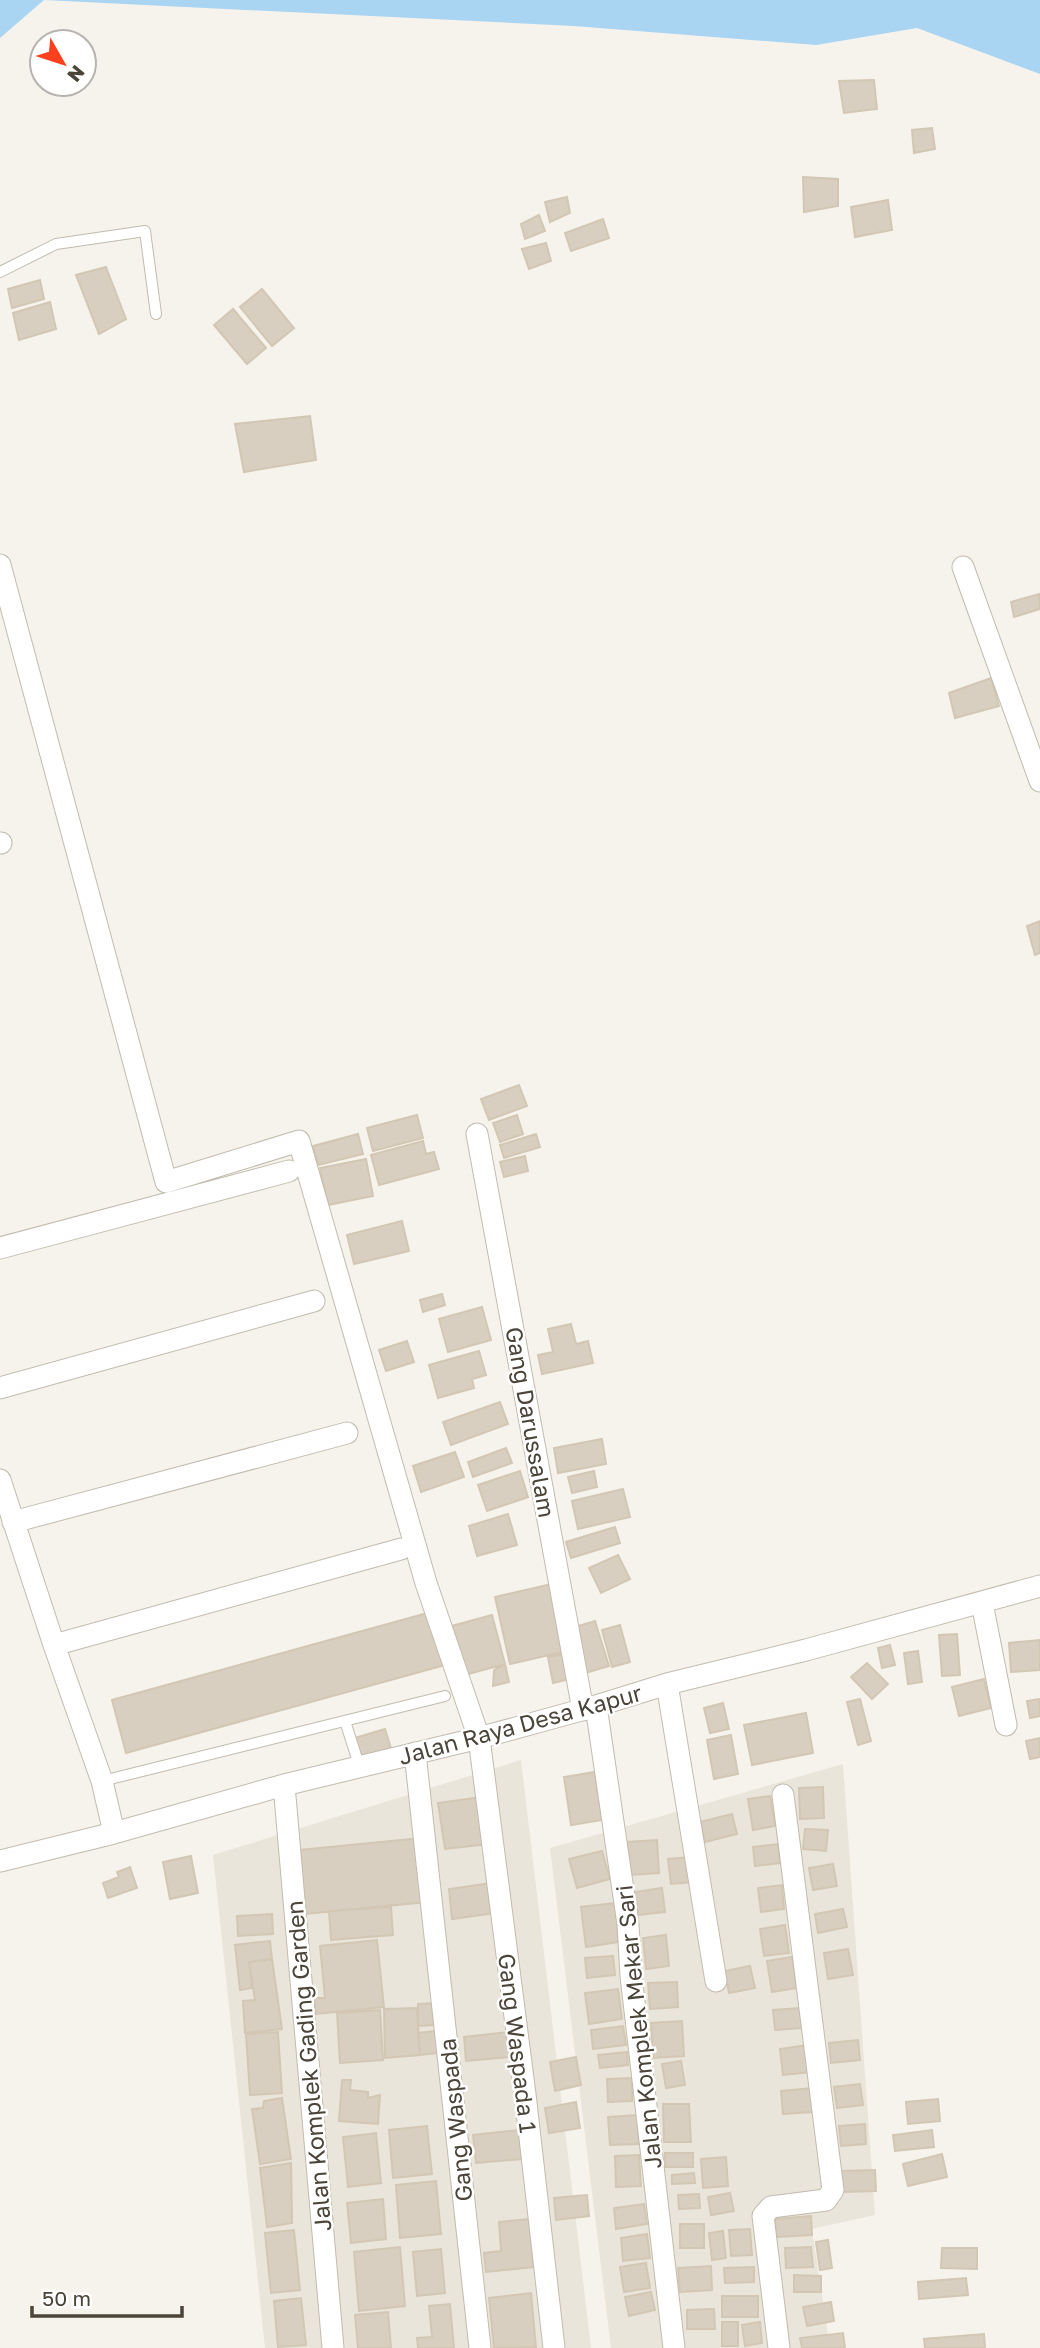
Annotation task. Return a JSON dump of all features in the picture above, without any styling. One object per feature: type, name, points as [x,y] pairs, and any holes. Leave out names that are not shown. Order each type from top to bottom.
[{"type":"street","name":"Gang Waspada 1","points":[[0,565],[166,1182],[299,1141],[426,1583],[480,1738],[554,2348]]},
{"type":"street","points":[[963,567],[1040,781]]},
{"type":"street","name":"Gang Darussalam","points":[[477,1134],[590,1708]]},
{"type":"street","points":[[0,1248],[289,1171]]},
{"type":"street","points":[[0,1388],[314,1301]]},
{"type":"street","points":[[13,1522],[346,1433]]},
{"type":"street","points":[[0,1480],[102,1781],[114,1833]]},
{"type":"street","points":[[54,1645],[401,1549]]},
{"type":"street","name":"Jalan Raya Desa Kapur","points":[[0,1861],[114,1833],[284,1785],[480,1738],[667,1684],[1040,1586]]},
{"type":"street","points":[[982,1603],[1006,1725]]},
{"type":"street","points":[[667,1684],[716,1981]]},
{"type":"street","name":"Jalan Komplek Mekar Sari","points":[[590,1708],[628,1924],[631,1976],[674,2348]]},
{"type":"street","name":"Gang Waspada","points":[[415,1753],[480,2348]]},
{"type":"street","name":"Jalan Komplek Gading Garden","points":[[284,1785],[333,2348]]},
{"type":"street","points":[[779,2348],[763,2216],[771,2207],[826,2200],[833,2190],[783,1796]]},
{"type":"lane","points":[[0,272],[56,244],[145,232],[156,314]]},
{"type":"lane","points":[[102,1781],[446,1696]]},
{"type":"lane","points":[[345,1721],[359,1768]]},
{"type":"shaded area","points":[[521,1760],[591,2348],[265,2348],[213,1855]]},
{"type":"shaded area","points":[[843,1764],[875,2215],[812,2229],[830,2348],[611,2348],[550,1848]]},
{"type":"water","points":[[0,0],[44,0],[0,38]]},
{"type":"water","points":[[44,0],[1040,0],[1040,74],[917,28],[816,45],[574,26]]},
{"type":"building","points":[[874,80],[877,109],[844,113],[839,81]]},
{"type":"building","points":[[932,128],[935,149],[914,153],[912,130]]},
{"type":"building","points":[[803,177],[838,179],[838,206],[804,212]]},
{"type":"building","points":[[567,197],[570,213],[550,222],[545,202]]},
{"type":"building","points":[[888,200],[892,230],[855,237],[851,207]]},
{"type":"building","points":[[539,215],[545,231],[525,239],[521,224]]},
{"type":"building","points":[[603,219],[609,238],[571,251],[565,233]]},
{"type":"building","points":[[546,243],[551,261],[529,269],[522,249]]},
{"type":"building","points":[[106,267],[126,319],[99,334],[76,275]]},
{"type":"building","points":[[40,280],[44,299],[12,308],[8,289]]},
{"type":"building","points":[[262,289],[294,328],[272,346],[240,307]]},
{"type":"building","points":[[50,302],[56,329],[19,340],[13,313]]},
{"type":"building","points":[[233,309],[266,348],[247,364],[214,325]]},
{"type":"building","points":[[310,416],[316,460],[244,472],[235,424]]},
{"type":"building","points":[[1039,594],[1040,609],[1014,617],[1011,602]]},
{"type":"building","points":[[991,678],[999,706],[955,718],[949,693]]},
{"type":"building","points":[[1040,921],[1040,953],[1035,955],[1027,926]]},
{"type":"building","points":[[519,1085],[527,1106],[489,1120],[481,1099]]},
{"type":"building","points":[[417,1115],[423,1138],[373,1151],[367,1128]]},
{"type":"building","points":[[517,1115],[523,1134],[500,1142],[493,1123]]},
{"type":"building","points":[[358,1134],[363,1154],[318,1165],[313,1146]]},
{"type":"building","points":[[536,1134],[540,1147],[504,1158],[500,1145]]},
{"type":"building","points":[[423,1141],[426,1154],[434,1152],[439,1169],[379,1185],[371,1155]]},
{"type":"building","points":[[525,1156],[528,1171],[504,1177],[500,1162]]},
{"type":"building","points":[[366,1159],[373,1196],[328,1205],[320,1168]]},
{"type":"building","points":[[402,1221],[409,1251],[354,1264],[347,1235]]},
{"type":"building","points":[[442,1294],[445,1305],[423,1312],[420,1300]]},
{"type":"building","points":[[482,1307],[491,1340],[448,1352],[439,1319]]},
{"type":"building","points":[[571,1324],[576,1344],[588,1341],[593,1363],[542,1374],[538,1355],[553,1352],[548,1329]]},
{"type":"building","points":[[407,1341],[414,1362],[386,1371],[379,1350]]},
{"type":"building","points":[[479,1351],[486,1375],[472,1379],[474,1388],[438,1398],[429,1365]]},
{"type":"building","points":[[500,1402],[508,1424],[451,1445],[443,1422]]},
{"type":"building","points":[[602,1439],[606,1464],[558,1473],[554,1448]]},
{"type":"building","points":[[506,1448],[512,1463],[473,1477],[468,1462]]},
{"type":"building","points":[[455,1452],[464,1477],[421,1492],[413,1466]]},
{"type":"building","points":[[520,1471],[528,1497],[487,1511],[478,1485]]},
{"type":"building","points":[[594,1471],[597,1487],[572,1493],[568,1477]]},
{"type":"building","points":[[623,1489],[630,1517],[578,1529],[572,1501]]},
{"type":"building","points":[[508,1514],[517,1545],[477,1556],[469,1526]]},
{"type":"building","points":[[615,1527],[620,1543],[571,1558],[566,1542]]},
{"type":"building","points":[[618,1555],[630,1579],[601,1593],[589,1568]]},
{"type":"building","points":[[552,1584],[567,1651],[510,1664],[495,1597]]},
{"type":"building","points":[[431,1612],[445,1665],[126,1753],[112,1700]]},
{"type":"building","points":[[492,1615],[505,1664],[461,1676],[448,1627]]},
{"type":"building","points":[[595,1621],[609,1666],[585,1673],[572,1628]]},
{"type":"building","points":[[620,1625],[630,1662],[612,1667],[602,1630]]},
{"type":"building","points":[[957,1634],[960,1675],[942,1676],[939,1635]]},
{"type":"building","points":[[1040,1640],[1040,1670],[1011,1672],[1009,1643]]},
{"type":"building","points":[[890,1645],[895,1665],[882,1668],[878,1648]]},
{"type":"building","points":[[918,1651],[922,1682],[908,1684],[904,1653]]},
{"type":"building","points":[[564,1654],[570,1679],[553,1683],[548,1657]]},
{"type":"building","points":[[867,1663],[888,1684],[872,1699],[851,1677]]},
{"type":"building","points":[[505,1664],[509,1682],[493,1686],[494,1670]]},
{"type":"building","points":[[984,1679],[991,1708],[959,1716],[952,1687]]},
{"type":"building","points":[[860,1699],[871,1741],[858,1745],[847,1702]]},
{"type":"building","points":[[1040,1699],[1040,1716],[1030,1718],[1027,1701]]},
{"type":"building","points":[[723,1703],[729,1729],[710,1733],[704,1708]]},
{"type":"building","points":[[806,1713],[813,1753],[752,1765],[744,1725]]},
{"type":"building","points":[[385,1729],[391,1748],[361,1757],[355,1738]]},
{"type":"building","points":[[731,1735],[738,1774],[714,1779],[707,1740]]},
{"type":"building","points":[[1040,1738],[1040,1757],[1030,1759],[1026,1741]]},
{"type":"building","points":[[595,1772],[602,1820],[571,1825],[564,1777]]},
{"type":"building","points":[[823,1787],[824,1818],[800,1819],[799,1788]]},
{"type":"building","points":[[770,1796],[775,1826],[753,1830],[748,1799]]},
{"type":"building","points":[[482,1797],[488,1844],[445,1849],[438,1803]]},
{"type":"building","points":[[732,1814],[737,1834],[705,1842],[700,1822]]},
{"type":"building","points":[[805,1829],[828,1830],[826,1851],[803,1849]]},
{"type":"building","points":[[421,1838],[427,1902],[305,1914],[300,1850]]},
{"type":"building","points":[[657,1840],[659,1873],[629,1875],[627,1842]]},
{"type":"building","points":[[778,1844],[780,1863],[755,1866],[753,1847]]},
{"type":"building","points":[[602,1851],[610,1879],[577,1888],[569,1859]]},
{"type":"building","points":[[191,1856],[198,1893],[170,1899],[163,1862]]},
{"type":"building","points":[[691,1857],[694,1882],[671,1884],[668,1859]]},
{"type":"building","points":[[833,1864],[837,1886],[813,1890],[809,1868]]},
{"type":"building","points":[[130,1867],[137,1888],[108,1898],[103,1883],[119,1877],[117,1872]]},
{"type":"building","points":[[492,1883],[496,1913],[452,1919],[449,1889]]},
{"type":"building","points":[[782,1885],[784,1909],[761,1912],[758,1888]]},
{"type":"building","points":[[662,1888],[665,1912],[638,1915],[635,1892]]},
{"type":"building","points":[[615,1903],[619,1942],[586,1947],[581,1907]]},
{"type":"building","points":[[391,1907],[393,1935],[331,1940],[329,1911]]},
{"type":"building","points":[[843,1909],[847,1927],[818,1933],[815,1914]]},
{"type":"building","points":[[272,1914],[273,1934],[238,1936],[237,1916]]},
{"type":"building","points":[[785,1925],[789,1953],[764,1956],[760,1929]]},
{"type":"building","points":[[666,1935],[669,1966],[646,1969],[643,1938]]},
{"type":"building","points":[[377,1940],[384,2007],[316,2014],[314,1998],[325,1998],[320,1946]]},
{"type":"building","points":[[270,1941],[272,1959],[249,1962],[252,1988],[240,1990],[235,1945]]},
{"type":"building","points":[[848,1949],[853,1975],[828,1979],[824,1953]]},
{"type":"building","points":[[613,1956],[615,1975],[587,1978],[585,1958]]},
{"type":"building","points":[[792,1957],[797,1988],[772,1992],[767,1961]]},
{"type":"building","points":[[272,1959],[282,2029],[245,2033],[243,2001],[255,2000],[249,1962]]},
{"type":"building","points":[[750,1966],[755,1988],[729,1993],[725,1971]]},
{"type":"building","points":[[677,1982],[678,2007],[650,2009],[648,1983]]},
{"type":"building","points":[[618,1989],[622,2019],[589,2024],[585,1993]]},
{"type":"building","points":[[434,2003],[434,2025],[418,2026],[418,2004]]},
{"type":"building","points":[[417,2008],[420,2055],[385,2058],[384,2009]]},
{"type":"building","points":[[800,2008],[802,2028],[775,2030],[773,2010]]},
{"type":"building","points":[[380,2010],[383,2060],[340,2063],[337,2013]]},
{"type":"building","points":[[682,2021],[684,2056],[653,2058],[651,2023]]},
{"type":"building","points":[[623,2026],[626,2045],[593,2049],[591,2030]]},
{"type":"building","points":[[436,2031],[438,2053],[420,2055],[418,2033]]},
{"type":"building","points":[[278,2032],[282,2093],[250,2095],[246,2034]]},
{"type":"building","points":[[508,2032],[510,2057],[466,2061],[464,2037]]},
{"type":"building","points":[[858,2040],[860,2060],[831,2063],[829,2043]]},
{"type":"building","points":[[808,2045],[811,2072],[783,2075],[780,2049]]},
{"type":"building","points":[[627,2052],[628,2065],[600,2068],[598,2055]]},
{"type":"building","points":[[576,2057],[581,2085],[555,2091],[550,2062]]},
{"type":"building","points":[[681,2061],[685,2085],[666,2088],[662,2064]]},
{"type":"building","points":[[632,2078],[632,2101],[608,2102],[607,2079]]},
{"type":"building","points":[[342,2080],[351,2080],[350,2090],[368,2092],[368,2098],[380,2095],[378,2124],[339,2121]]},
{"type":"building","points":[[860,2084],[863,2105],[837,2108],[834,2087]]},
{"type":"building","points":[[812,2088],[813,2112],[783,2114],[781,2091]]},
{"type":"building","points":[[282,2098],[291,2159],[260,2164],[252,2109],[263,2108],[264,2101]]},
{"type":"building","points":[[938,2099],[940,2121],[908,2124],[906,2102]]},
{"type":"building","points":[[576,2102],[580,2128],[549,2133],[545,2108]]},
{"type":"building","points":[[663,2104],[689,2104],[691,2142],[664,2142]]},
{"type":"building","points":[[637,2115],[639,2144],[610,2145],[608,2117]]},
{"type":"building","points":[[865,2124],[866,2144],[841,2146],[839,2126]]},
{"type":"building","points":[[427,2126],[432,2174],[393,2178],[389,2130]]},
{"type":"building","points":[[519,2130],[522,2159],[476,2163],[473,2135]]},
{"type":"building","points":[[932,2130],[934,2147],[895,2151],[893,2135]]},
{"type":"building","points":[[376,2133],[381,2183],[348,2187],[343,2137]]},
{"type":"building","points":[[665,2153],[693,2153],[693,2167],[665,2167]]},
{"type":"building","points":[[942,2154],[947,2177],[908,2186],[903,2164]]},
{"type":"building","points":[[639,2155],[641,2186],[616,2187],[615,2156]]},
{"type":"building","points":[[726,2157],[728,2186],[703,2188],[701,2159]]},
{"type":"building","points":[[291,2163],[292,2223],[267,2227],[260,2168]]},
{"type":"building","points":[[875,2170],[876,2191],[842,2192],[841,2171]]},
{"type":"building","points":[[694,2173],[695,2183],[672,2184],[672,2175]]},
{"type":"building","points":[[436,2181],[441,2234],[400,2238],[396,2185]]},
{"type":"building","points":[[730,2193],[734,2211],[711,2215],[708,2197]]},
{"type":"building","points":[[699,2194],[700,2208],[679,2209],[678,2195]]},
{"type":"building","points":[[587,2195],[589,2216],[556,2220],[554,2198]]},
{"type":"building","points":[[383,2199],[386,2239],[351,2243],[347,2203]]},
{"type":"building","points":[[644,2204],[647,2224],[616,2229],[614,2208]]},
{"type":"building","points":[[811,2216],[812,2235],[776,2237],[775,2219]]},
{"type":"building","points":[[529,2219],[534,2267],[486,2272],[484,2253],[501,2251],[499,2222]]},
{"type":"building","points":[[680,2224],[704,2224],[704,2248],[680,2248]]},
{"type":"building","points":[[750,2229],[752,2255],[731,2256],[729,2230]]},
{"type":"building","points":[[294,2230],[300,2290],[271,2293],[265,2233]]},
{"type":"building","points":[[723,2231],[726,2258],[712,2260],[709,2233]]},
{"type":"building","points":[[647,2234],[650,2258],[623,2261],[621,2238]]},
{"type":"building","points":[[828,2240],[832,2268],[820,2270],[816,2242]]},
{"type":"building","points":[[400,2247],[405,2306],[359,2311],[354,2252]]},
{"type":"building","points":[[811,2247],[813,2267],[786,2268],[785,2248]]},
{"type":"building","points":[[942,2248],[977,2248],[977,2269],[941,2268]]},
{"type":"building","points":[[441,2249],[445,2293],[417,2296],[413,2252]]},
{"type":"building","points":[[646,2263],[650,2288],[624,2292],[620,2267]]},
{"type":"building","points":[[711,2266],[712,2290],[680,2292],[678,2268]]},
{"type":"building","points":[[754,2267],[754,2282],[725,2283],[724,2268]]},
{"type":"building","points":[[794,2275],[821,2276],[821,2292],[794,2292]]},
{"type":"building","points":[[966,2278],[968,2295],[919,2299],[918,2282]]},
{"type":"building","points":[[651,2292],[655,2310],[629,2316],[625,2297]]},
{"type":"building","points":[[531,2293],[536,2347],[494,2348],[489,2298]]},
{"type":"building","points":[[722,2296],[758,2296],[758,2317],[722,2317]]},
{"type":"building","points":[[301,2298],[306,2345],[278,2347],[274,2301]]},
{"type":"building","points":[[831,2302],[834,2321],[807,2326],[803,2307]]},
{"type":"building","points":[[450,2304],[454,2348],[418,2348],[417,2338],[432,2337],[429,2306]]},
{"type":"building","points":[[714,2309],[715,2329],[687,2329],[687,2310]]},
{"type":"building","points":[[388,2312],[391,2348],[358,2348],[355,2315]]},
{"type":"building","points":[[722,2322],[738,2322],[738,2346],[722,2346]]},
{"type":"building","points":[[760,2322],[762,2343],[745,2346],[742,2325]]},
{"type":"building","points":[[843,2333],[845,2348],[802,2348],[800,2338]]},
{"type":"building","points":[[984,2334],[985,2348],[925,2348],[924,2339]]}]
